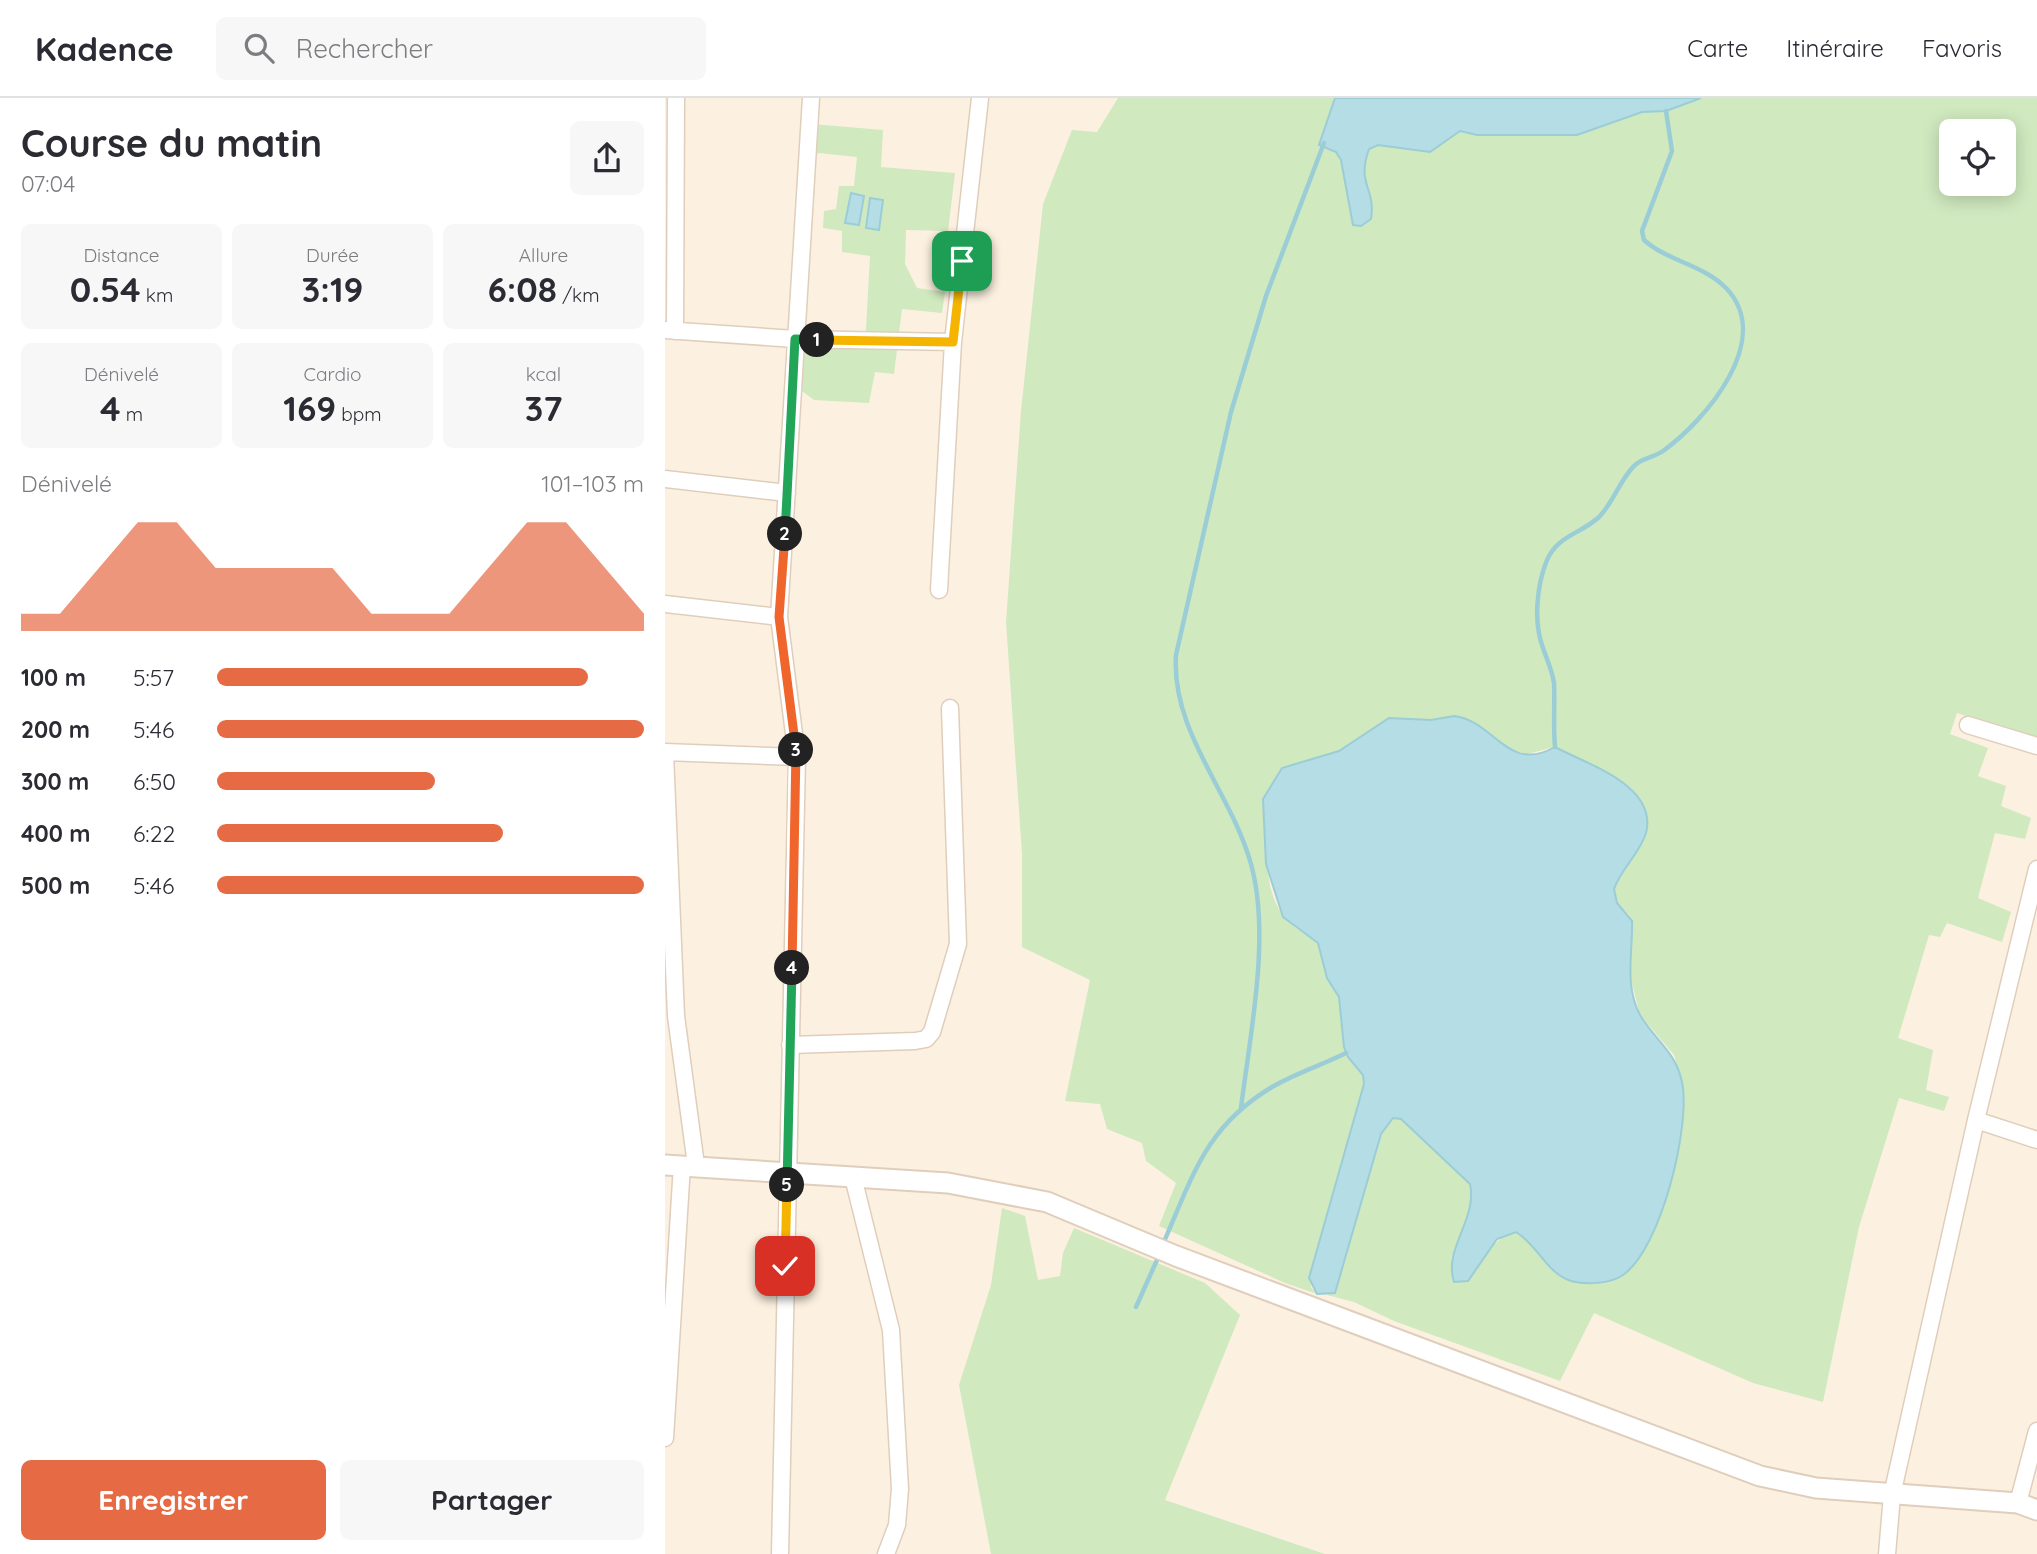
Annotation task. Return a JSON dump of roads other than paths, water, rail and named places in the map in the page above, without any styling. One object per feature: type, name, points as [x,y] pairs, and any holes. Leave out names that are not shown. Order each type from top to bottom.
[{"type":"street","points":[[676,98],[670,331],[795,339],[953,342]]},
{"type":"street","points":[[779,1554],[797,757],[779,617],[811,98]]},
{"type":"street","points":[[939,590],[953,342],[980,98]]},
{"type":"street","points":[[665,479],[787,493]]},
{"type":"street","points":[[665,604],[779,617]]},
{"type":"street","points":[[790,1045],[915,1041],[926,1039],[932,1032],[958,944],[950,708]]},
{"type":"street","points":[[1968,725],[2037,746]]},
{"type":"street","points":[[665,1438],[681,1165],[671,1016],[665,752],[797,757]]},
{"type":"street","points":[[1887,1554],[1892,1495],[1976,1120],[2037,869]]},
{"type":"street","points":[[1976,1120],[2037,1140]]},
{"type":"street","points":[[681,1165],[948,1183],[1047,1202],[1176,1256],[1760,1476],[1816,1488],[2018,1503],[2037,1510]]},
{"type":"street","points":[[853,1177],[891,1330],[900,1489],[897,1525],[887,1554]]},
{"type":"street","points":[[2018,1503],[2037,1431]]},
{"type":"water","points":[[1335,98],[1701,98],[1666,111],[1642,112],[1577,135],[1477,135],[1460,131],[1430,152],[1378,145],[1369,149],[1366,161],[1365,179],[1372,208],[1371,219],[1361,226],[1353,225],[1341,160],[1336,152],[1319,145]]},
{"type":"water","points":[[851,193],[864,196],[859,225],[845,223]]},
{"type":"water","points":[[870,198],[883,200],[879,230],[866,228]]},
{"type":"water","points":[[1454,716],[1468,720],[1502,744],[1525,754],[1539,754],[1555,747],[1617,778],[1631,789],[1641,802],[1647,816],[1646,833],[1614,889],[1617,903],[1632,921],[1630,968],[1635,1004],[1646,1024],[1675,1062],[1682,1082],[1684,1102],[1677,1156],[1661,1214],[1650,1240],[1637,1261],[1623,1275],[1598,1283],[1571,1281],[1555,1272],[1516,1232],[1497,1239],[1468,1281],[1454,1282],[1453,1257],[1469,1209],[1470,1184],[1401,1119],[1393,1118],[1381,1134],[1335,1293],[1317,1294],[1309,1278],[1364,1084],[1363,1075],[1348,1057],[1344,1047],[1339,997],[1327,978],[1318,943],[1283,917],[1266,864],[1263,799],[1282,768],[1339,751],[1389,718],[1431,720]]},
{"type":"waterway","points":[[1555,747],[1554,683],[1540,638],[1537,615],[1541,580],[1547,560],[1557,545],[1599,517],[1635,465],[1663,451],[1698,420],[1729,377],[1739,354],[1743,331],[1739,308],[1726,288],[1707,274],[1663,253],[1644,240],[1642,231],[1672,151],[1666,111]]},
{"type":"waterway","points":[[1241,1108],[1257,985],[1257,892],[1242,838],[1192,736],[1183,710],[1177,683],[1176,655],[1231,412],[1266,296],[1324,143]]},
{"type":"waterway","points":[[1163,1244],[1193,1175],[1216,1136],[1231,1119],[1249,1102],[1272,1087],[1346,1053]]},
{"type":"waterway","points":[[1136,1307],[1157,1260]]}]
